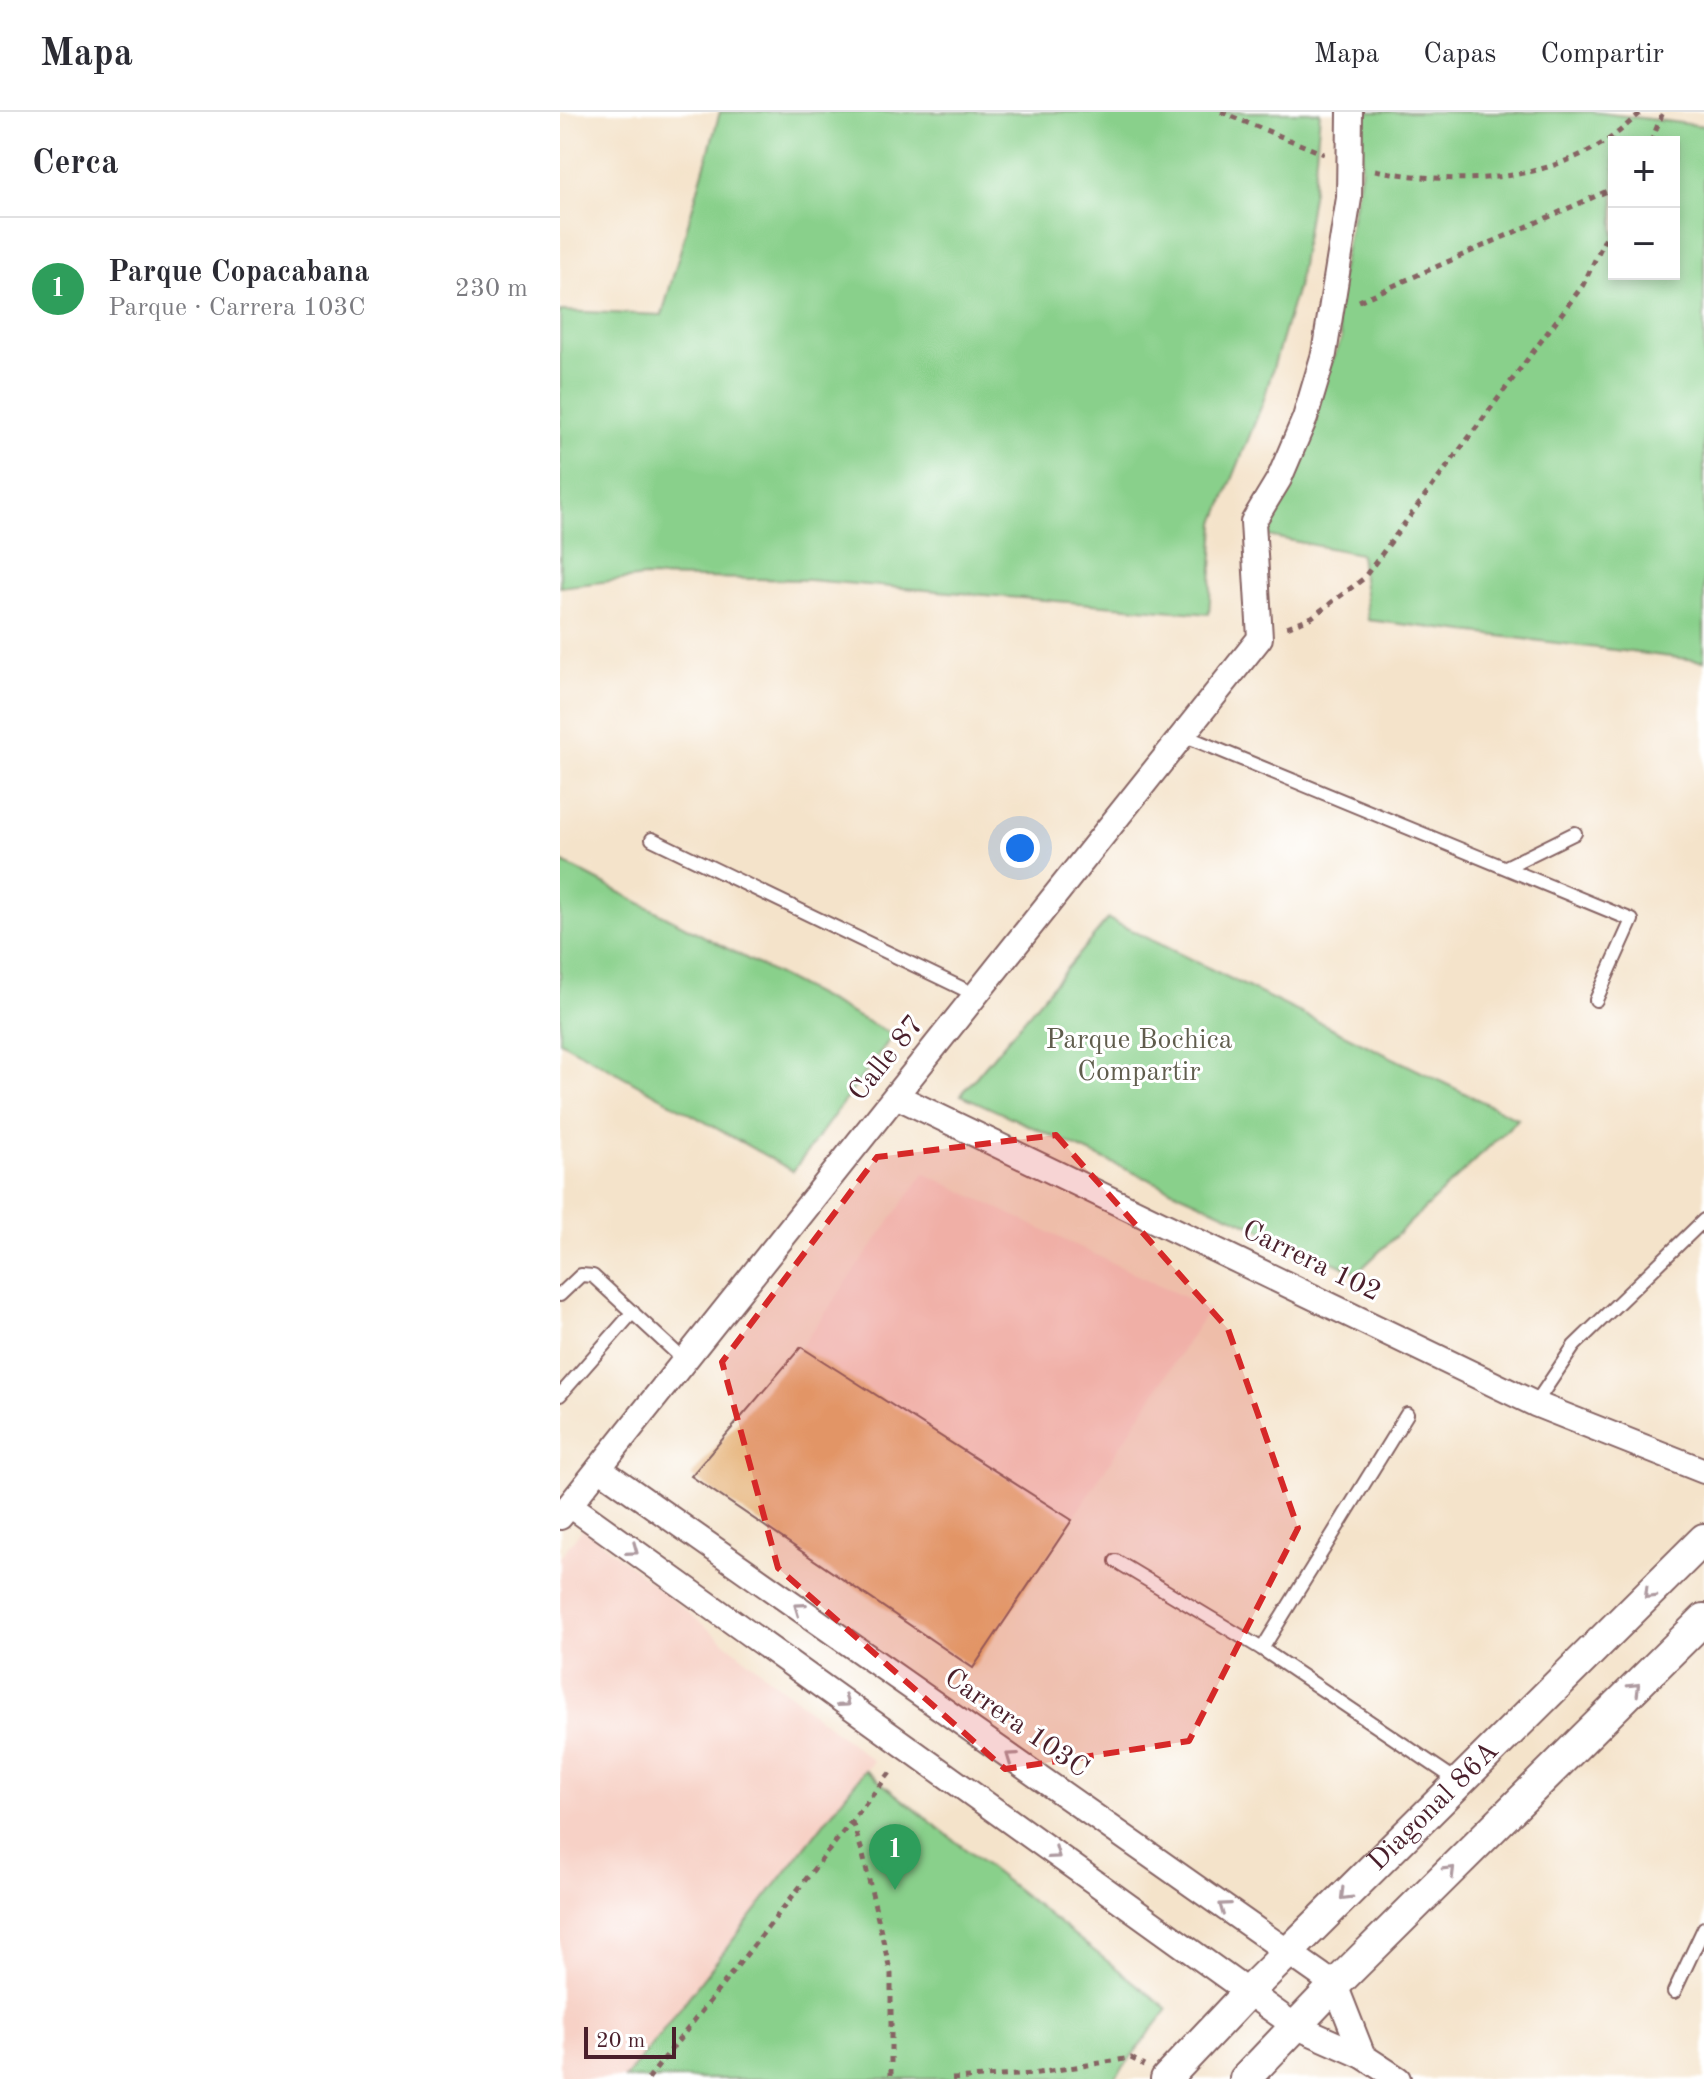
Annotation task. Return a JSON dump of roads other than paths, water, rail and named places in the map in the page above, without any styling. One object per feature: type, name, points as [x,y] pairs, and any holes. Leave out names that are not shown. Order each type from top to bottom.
[{"type":"street","name":"Calle 87","points":[[565,1511],[1260,638],[1253,522],[1279,479],[1305,418],[1324,354],[1351,165],[1350,112]]},
{"type":"street","name":"Carrera 102","points":[[896,1096],[1535,1404],[1704,1471]]},
{"type":"street","name":"Carrera 103C","points":[[599,1468],[1335,1985]]},
{"type":"street","points":[[565,1511],[909,1749],[1295,2026],[1363,2056],[1398,2079]]},
{"type":"street","name":"Diagonal 86A","points":[[1159,2074],[1248,1992],[1704,1539]]},
{"type":"street","name":"Diagonal 86A","points":[[1245,2079],[1335,1985],[1704,1619]]},
{"type":"street","points":[[1335,1985],[1363,2056]]},
{"type":"lane","points":[[1183,735],[1632,920],[1596,1000]]},
{"type":"lane","points":[[1506,867],[1575,833]]},
{"type":"lane","points":[[652,839],[976,995]]},
{"type":"lane","points":[[1535,1404],[1574,1346],[1704,1220]]},
{"type":"lane","points":[[560,1295],[581,1275],[593,1276],[685,1361]]},
{"type":"lane","points":[[560,1395],[633,1312]]},
{"type":"lane","points":[[1262,1649],[1407,1414]]},
{"type":"lane","points":[[1116,1561],[1262,1649],[1459,1782]]},
{"type":"lane","points":[[1674,1992],[1704,1928]]},
{"type":"place","name":"Parque Copacabana","points":[[895,1890]]},
{"type":"park label","name":"Parque Bochica Compartir","points":[[1139,1057]]}]
